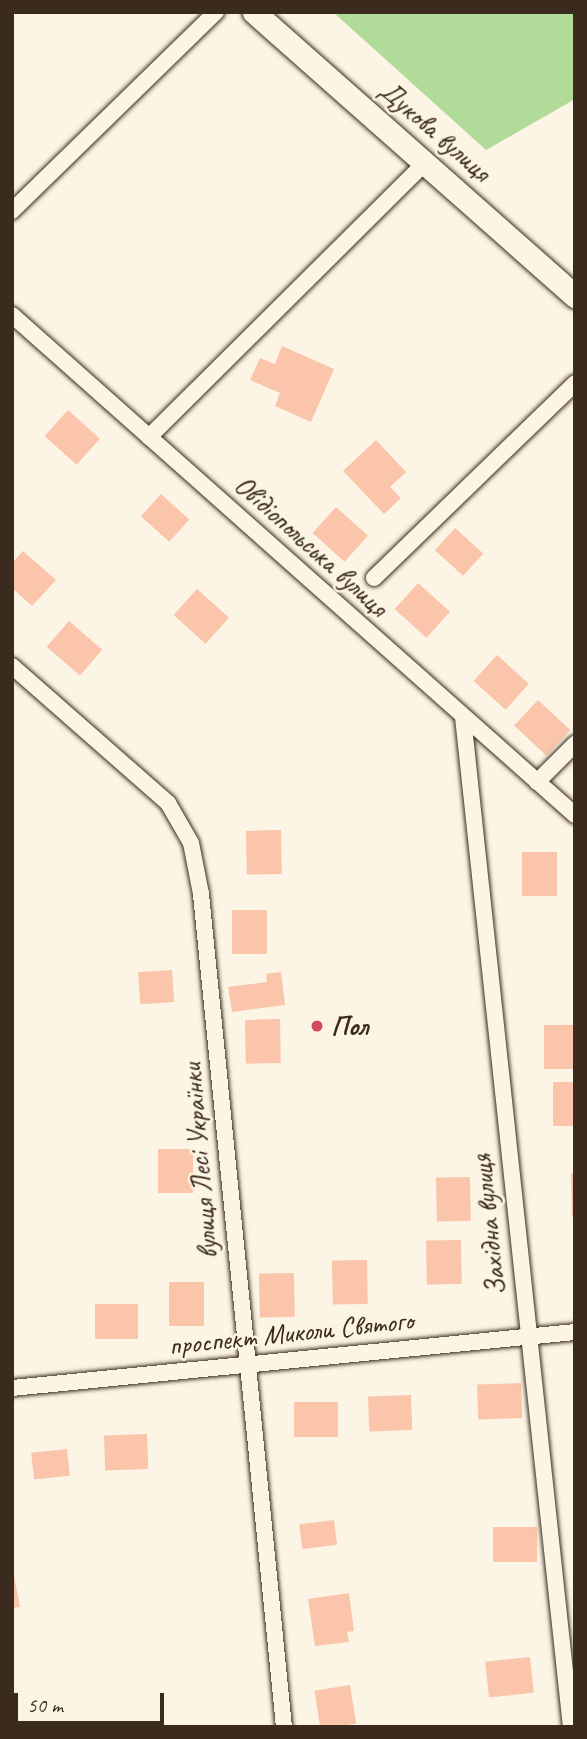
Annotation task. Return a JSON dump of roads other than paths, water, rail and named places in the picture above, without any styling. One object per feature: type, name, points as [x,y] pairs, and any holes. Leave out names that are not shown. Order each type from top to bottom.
[{"type":"street","points":[[12,211],[216,12]]},
{"type":"street","name":"Дукова вулиця","points":[[254,12],[575,296]]},
{"type":"street","points":[[149,437],[426,162]]},
{"type":"street","name":"Овідіопольська вулиця","points":[[12,315],[575,816]]},
{"type":"street","points":[[374,578],[575,383]]},
{"type":"street","name":"вулиця Лесі Українки","points":[[12,666],[168,803],[191,843],[201,894],[245,1362],[284,1727]]},
{"type":"street","name":"Західна вулиця","points":[[463,717],[527,1337],[571,1727]]},
{"type":"street","points":[[537,782],[575,744]]},
{"type":"street","name":"проспект Миколи Святого","points":[[12,1388],[245,1362],[575,1332]]},
{"type":"place","name":"Пол","points":[[317,1026]]}]
